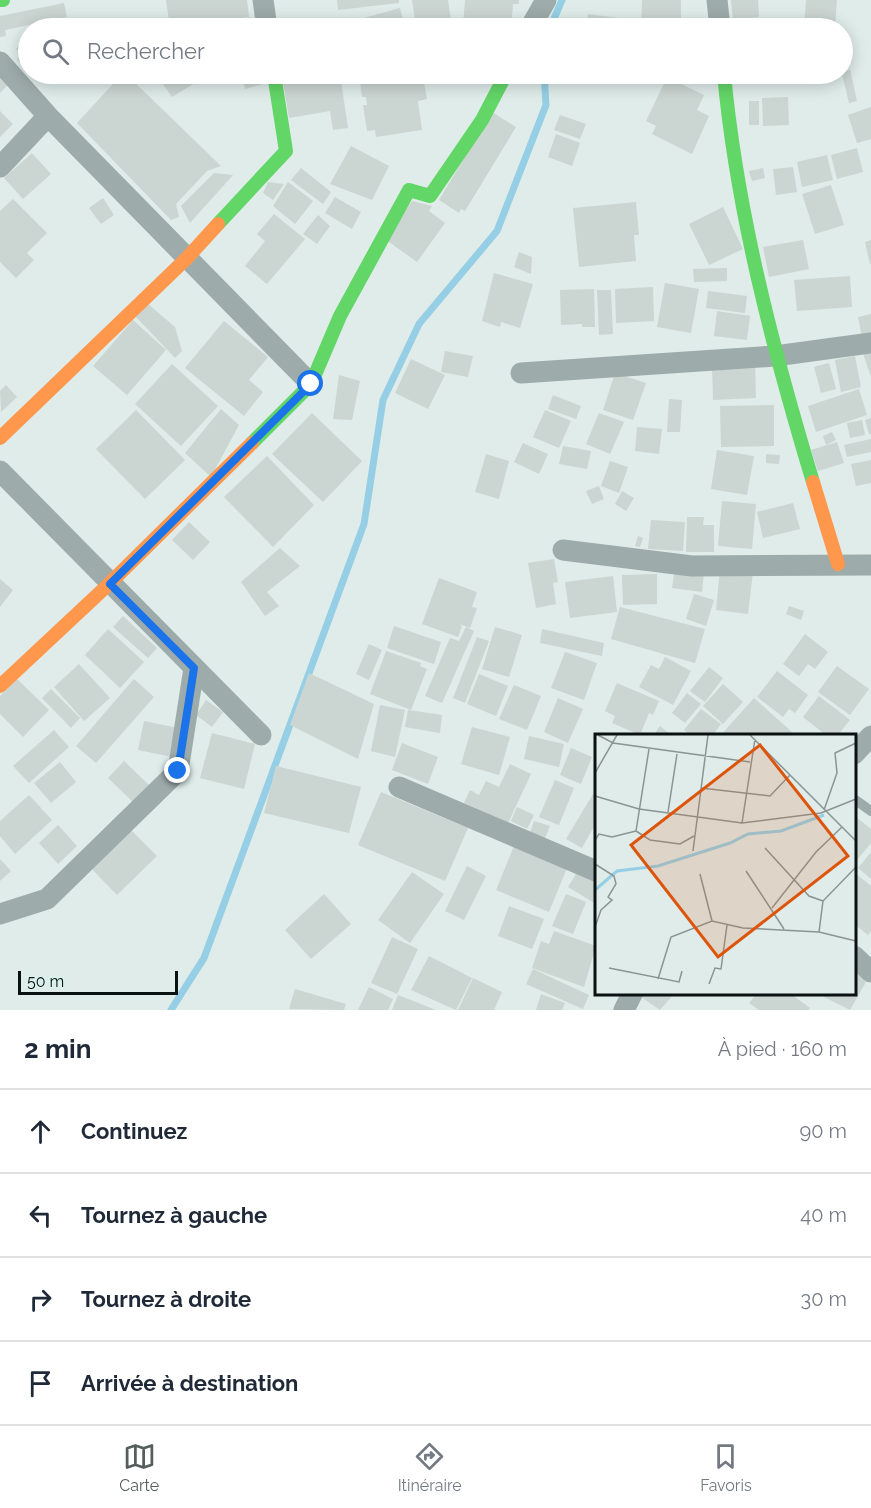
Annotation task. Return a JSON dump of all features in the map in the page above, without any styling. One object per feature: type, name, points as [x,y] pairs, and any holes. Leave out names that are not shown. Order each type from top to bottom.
[{"type":"street","points":[[263,0],[266,18]]},
{"type":"street","points":[[536,18],[546,0]]},
{"type":"street","points":[[717,0],[719,18]]},
{"type":"street","points":[[0,62],[18,82]]},
{"type":"street","points":[[20,84],[186,259],[311,384]]},
{"type":"street","points":[[0,438],[186,259],[286,151],[276,84]]},
{"type":"street","points":[[0,686],[110,584],[311,384],[340,316],[409,190],[430,196],[482,120],[501,84]]},
{"type":"street","points":[[725,84],[730,138],[775,356],[838,564]]},
{"type":"street","points":[[0,167],[48,116]]},
{"type":"street","points":[[521,373],[775,356],[871,343]]},
{"type":"street","points":[[0,471],[261,735]]},
{"type":"street","points":[[563,550],[692,566],[871,565]]},
{"type":"street","points":[[0,914],[47,899],[178,771],[194,668]]},
{"type":"street","points":[[856,753],[871,736]]},
{"type":"street","points":[[399,787],[595,870]]},
{"type":"street","points":[[856,957],[871,972]]},
{"type":"street","points":[[624,1010],[631,995]]},
{"type":"lane","points":[[856,800],[871,811]]},
{"type":"building","points":[[166,0],[247,0],[249,17],[169,18]]},
{"type":"building","points":[[337,0],[399,0],[399,3],[338,10]]},
{"type":"building","points":[[412,0],[448,0],[451,18],[415,18]]},
{"type":"building","points":[[465,0],[519,0],[519,4],[513,4],[512,18],[464,18]]},
{"type":"building","points":[[642,0],[681,0],[681,18],[641,18]]},
{"type":"building","points":[[731,0],[758,0],[759,17],[733,18]]},
{"type":"building","points":[[806,0],[837,0],[836,18],[805,18]]},
{"type":"building","points":[[64,3],[67,17],[18,18],[18,27],[5,30],[6,36],[0,37],[0,16]]},
{"type":"building","points":[[400,8],[402,18],[364,18]]},
{"type":"building","points":[[588,14],[618,18],[587,18]]},
{"type":"building","points":[[0,76],[8,85],[0,93]]},
{"type":"building","points":[[853,83],[857,101],[849,103],[844,84]]},
{"type":"building","points":[[113,84],[136,84],[221,166],[207,171],[176,204],[179,217],[171,220],[77,123]]},
{"type":"building","points":[[163,84],[193,84],[172,97]]},
{"type":"building","points":[[244,84],[263,84],[245,89]]},
{"type":"building","points":[[283,84],[341,84],[348,128],[333,130],[330,111],[289,118]]},
{"type":"building","points":[[360,84],[424,84],[427,99],[418,101],[422,130],[376,137],[375,130],[367,131],[363,105],[367,105],[366,97],[362,97]]},
{"type":"building","points":[[664,84],[681,84],[704,95],[697,110],[709,116],[692,154],[652,134],[656,126],[646,121]]},
{"type":"building","points":[[788,97],[789,125],[763,126],[762,98]]},
{"type":"building","points":[[749,101],[759,101],[759,125],[749,125]]},
{"type":"building","points":[[871,107],[871,139],[857,143],[848,115]]},
{"type":"building","points":[[0,111],[13,124],[0,137]]},
{"type":"building","points":[[492,112],[516,127],[465,211],[461,209],[459,213],[439,200]]},
{"type":"building","points":[[560,115],[586,124],[580,139],[554,130]]},
{"type":"building","points":[[556,134],[580,143],[572,166],[548,157]]},
{"type":"building","points":[[351,146],[389,166],[372,200],[330,184]]},
{"type":"building","points":[[857,148],[863,172],[837,179],[831,155]]},
{"type":"building","points":[[32,153],[51,174],[23,199],[4,178]]},
{"type":"building","points":[[827,155],[833,180],[802,187],[797,162]]},
{"type":"building","points":[[793,167],[797,192],[776,195],[773,169]]},
{"type":"building","points":[[301,168],[331,192],[323,204],[291,180]]},
{"type":"building","points":[[763,168],[765,178],[752,181],[749,171]]},
{"type":"building","points":[[214,173],[233,175],[190,223],[181,206]]},
{"type":"building","points":[[268,182],[284,184],[273,200],[263,193]]},
{"type":"building","points":[[288,182],[313,201],[295,224],[273,206]]},
{"type":"building","points":[[831,185],[844,225],[815,234],[802,194]]},
{"type":"building","points":[[335,197],[361,212],[352,229],[325,213]]},
{"type":"building","points":[[103,198],[114,215],[101,224],[89,208]]},
{"type":"building","points":[[13,199],[47,233],[27,253],[34,260],[16,278],[0,262],[0,211]]},
{"type":"building","points":[[412,201],[432,206],[429,211],[445,223],[417,262],[385,239]]},
{"type":"building","points":[[636,202],[639,235],[634,235],[636,261],[579,267],[573,208]]},
{"type":"building","points":[[723,207],[743,249],[709,265],[689,224]]},
{"type":"building","points":[[274,214],[305,239],[267,284],[245,266],[265,241],[257,234]]},
{"type":"building","points":[[318,215],[330,226],[317,244],[303,234]]},
{"type":"building","points":[[803,240],[809,269],[769,277],[763,247]]},
{"type":"building","points":[[871,240],[871,264],[870,264],[865,242]]},
{"type":"building","points":[[519,252],[532,257],[531,274],[514,267]]},
{"type":"building","points":[[727,268],[727,281],[694,282],[693,269]]},
{"type":"building","points":[[494,273],[533,284],[520,328],[501,322],[500,327],[482,321]]},
{"type":"building","points":[[850,276],[852,307],[797,311],[794,280]]},
{"type":"building","points":[[665,283],[699,289],[691,333],[657,327]]},
{"type":"building","points":[[653,287],[654,321],[616,323],[615,289]]},
{"type":"building","points":[[594,289],[595,327],[582,327],[582,324],[561,325],[560,290]]},
{"type":"building","points":[[597,290],[611,290],[613,334],[599,335]]},
{"type":"building","points":[[708,291],[747,296],[745,313],[706,308]]},
{"type":"building","points":[[148,304],[175,327],[182,351],[175,358],[135,316]]},
{"type":"building","points":[[717,311],[750,316],[747,340],[714,336]]},
{"type":"building","points":[[871,314],[871,341],[863,343],[858,317]]},
{"type":"building","points":[[133,320],[166,350],[127,395],[93,366]]},
{"type":"building","points":[[224,321],[268,357],[249,380],[263,392],[244,416],[185,368]]},
{"type":"building","points":[[871,350],[871,377],[863,353]]},
{"type":"building","points":[[445,351],[473,356],[468,377],[441,372]]},
{"type":"building","points":[[855,356],[861,387],[841,392],[835,360]]},
{"type":"building","points":[[411,359],[445,375],[428,409],[395,393]]},
{"type":"building","points":[[755,363],[756,398],[713,400],[712,365]]},
{"type":"building","points":[[829,363],[836,389],[821,393],[814,367]]},
{"type":"building","points":[[172,364],[218,406],[181,446],[135,404]]},
{"type":"building","points":[[615,373],[646,383],[633,420],[603,410]]},
{"type":"building","points":[[339,375],[360,381],[352,420],[333,419]]},
{"type":"building","points":[[6,385],[17,397],[1,412],[0,391]]},
{"type":"building","points":[[859,389],[867,415],[816,432],[808,406]]},
{"type":"building","points":[[553,395],[581,406],[576,419],[548,409]]},
{"type":"building","points":[[669,399],[682,400],[680,432],[667,432]]},
{"type":"building","points":[[774,405],[774,446],[721,447],[720,406]]},
{"type":"building","points":[[221,409],[239,425],[211,477],[185,453]]},
{"type":"building","points":[[136,410],[185,460],[145,499],[96,449]]},
{"type":"building","points":[[545,410],[571,421],[559,448],[533,437]]},
{"type":"building","points":[[312,413],[362,461],[323,502],[272,454]]},
{"type":"building","points":[[599,413],[624,422],[610,454],[586,444]]},
{"type":"building","points":[[871,418],[871,434],[869,434],[865,420]]},
{"type":"building","points":[[862,420],[865,435],[850,438],[847,423]]},
{"type":"building","points":[[637,427],[662,429],[659,454],[635,451]]},
{"type":"building","points":[[832,432],[836,440],[826,445],[823,436]]},
{"type":"building","points":[[871,439],[871,452],[847,457],[844,445]]},
{"type":"building","points":[[837,442],[844,463],[818,471],[811,450]]},
{"type":"building","points":[[523,443],[548,454],[539,474],[514,462]]},
{"type":"building","points":[[563,446],[591,451],[587,469],[559,464]]},
{"type":"building","points":[[717,450],[754,456],[747,495],[711,489]]},
{"type":"building","points":[[486,454],[509,461],[499,499],[475,492]]},
{"type":"building","points":[[766,454],[780,455],[779,464],[766,463]]},
{"type":"building","points":[[267,456],[314,505],[273,547],[224,497]]},
{"type":"building","points":[[871,460],[871,483],[856,486],[851,464]]},
{"type":"building","points":[[610,461],[628,467],[619,493],[601,486]]},
{"type":"building","points":[[599,486],[604,499],[592,504],[586,491]]},
{"type":"building","points":[[622,491],[634,498],[626,511],[615,504]]},
{"type":"building","points":[[722,501],[756,504],[752,549],[718,546]]},
{"type":"building","points":[[793,503],[800,529],[763,538],[757,512]]},
{"type":"building","points":[[687,517],[704,517],[703,525],[714,525],[714,552],[686,552]]},
{"type":"building","points":[[651,520],[685,522],[683,551],[648,549]]},
{"type":"building","points":[[189,522],[210,542],[193,560],[172,540]]},
{"type":"building","points":[[638,536],[643,538],[640,547],[635,546]]},
{"type":"building","points":[[280,548],[300,566],[267,592],[279,606],[265,616],[241,582]]},
{"type":"building","points":[[554,559],[558,582],[553,583],[556,604],[536,608],[528,563]]},
{"type":"building","points":[[675,568],[704,572],[702,592],[672,588]]},
{"type":"building","points":[[720,569],[753,572],[748,614],[716,610]]},
{"type":"building","points":[[657,574],[657,604],[623,605],[622,575]]},
{"type":"building","points":[[613,576],[617,612],[570,618],[565,582]]},
{"type":"building","points":[[439,578],[477,592],[472,607],[477,608],[470,628],[460,624],[462,626],[458,637],[422,624]]},
{"type":"building","points":[[0,579],[13,590],[0,607]]},
{"type":"building","points":[[694,594],[714,600],[706,626],[686,619]]},
{"type":"building","points":[[789,606],[804,611],[801,620],[786,614]]},
{"type":"building","points":[[620,607],[705,629],[695,663],[611,639]]},
{"type":"building","points":[[123,616],[157,648],[148,658],[113,627]]},
{"type":"building","points":[[394,626],[441,642],[434,664],[387,648]]},
{"type":"building","points":[[466,627],[474,631],[442,703],[425,696],[450,638],[459,641]]},
{"type":"building","points":[[495,627],[522,635],[509,677],[482,669]]},
{"type":"building","points":[[108,629],[144,662],[120,688],[85,655]]},
{"type":"building","points":[[542,629],[604,643],[602,656],[540,643]]},
{"type":"building","points":[[805,634],[828,652],[815,669],[808,664],[799,676],[783,664]]},
{"type":"building","points":[[477,637],[489,641],[465,703],[453,698]]},
{"type":"building","points":[[369,644],[382,650],[369,680],[356,674]]},
{"type":"building","points":[[386,651],[421,663],[420,666],[427,669],[411,710],[370,694]]},
{"type":"building","points":[[565,652],[597,663],[584,700],[551,688]]},
{"type":"building","points":[[665,657],[691,671],[673,705],[639,687],[651,665],[659,669]]},
{"type":"building","points":[[79,664],[110,698],[84,721],[54,687]]},
{"type":"building","points":[[837,666],[869,689],[850,715],[818,692]]},
{"type":"building","points":[[709,667],[723,678],[705,702],[690,691]]},
{"type":"building","points":[[777,671],[808,695],[795,713],[789,709],[783,717],[757,697]]},
{"type":"building","points":[[309,673],[374,704],[358,759],[290,725]]},
{"type":"building","points":[[479,674],[508,686],[496,716],[467,704]]},
{"type":"building","points":[[17,679],[49,710],[23,737],[0,714],[0,696]]},
{"type":"building","points":[[134,679],[154,697],[96,763],[76,746]]},
{"type":"building","points":[[617,683],[659,701],[653,715],[649,713],[640,734],[612,723],[615,716],[605,711]]},
{"type":"building","points":[[723,684],[743,702],[723,724],[703,706]]},
{"type":"building","points":[[514,685],[541,696],[527,730],[499,719]]},
{"type":"building","points":[[51,689],[80,718],[71,728],[42,698]]},
{"type":"building","points":[[687,693],[701,704],[685,723],[672,713]]},
{"type":"building","points":[[819,696],[850,720],[839,734],[824,734],[803,717]]},
{"type":"building","points":[[558,698],[583,709],[568,743],[544,732]]},
{"type":"building","points":[[754,698],[792,732],[790,734],[722,734]]},
{"type":"building","points":[[206,700],[223,712],[212,727],[196,715]]},
{"type":"building","points":[[380,705],[405,710],[395,757],[371,751]]},
{"type":"building","points":[[701,709],[721,724],[714,734],[689,734],[684,730]]},
{"type":"building","points":[[408,710],[442,715],[440,733],[405,727]]},
{"type":"building","points":[[144,721],[178,728],[172,757],[138,750]]},
{"type":"building","points":[[660,726],[670,734],[654,734]]},
{"type":"building","points":[[472,727],[510,737],[499,775],[461,764]]},
{"type":"building","points":[[54,730],[69,747],[29,783],[13,766]]},
{"type":"building","points":[[212,733],[255,744],[244,789],[200,778]]},
{"type":"building","points":[[529,736],[564,744],[559,767],[524,759]]},
{"type":"building","points":[[402,743],[438,757],[428,784],[392,770]]},
{"type":"building","points":[[571,748],[592,757],[581,784],[560,775]]},
{"type":"building","points":[[124,761],[149,785],[133,802],[108,778]]},
{"type":"building","points":[[60,762],[76,782],[51,803],[34,783]]},
{"type":"building","points":[[510,764],[531,774],[508,823],[464,803],[470,790],[479,795],[486,781],[499,787]]},
{"type":"building","points":[[276,766],[361,787],[349,833],[264,813]]},
{"type":"building","points":[[555,780],[574,788],[559,825],[539,817]]},
{"type":"building","points":[[595,791],[595,825],[582,848],[566,839]]},
{"type":"building","points":[[381,792],[468,828],[445,881],[358,845]]},
{"type":"building","points":[[29,795],[52,820],[15,854],[0,836],[0,821]]},
{"type":"building","points":[[517,807],[534,815],[527,829],[511,821]]},
{"type":"building","points":[[856,817],[871,829],[871,843],[856,862]]},
{"type":"building","points":[[534,821],[550,826],[545,838],[530,833]]},
{"type":"building","points":[[58,825],[77,846],[58,864],[39,843]]},
{"type":"building","points":[[129,828],[157,856],[117,895],[89,866]]},
{"type":"building","points":[[514,846],[567,868],[549,912],[496,890]]},
{"type":"building","points":[[871,852],[871,879],[858,868]]},
{"type":"building","points":[[0,859],[11,871],[0,881]]},
{"type":"building","points":[[467,866],[486,876],[464,920],[445,911]]},
{"type":"building","points":[[579,869],[595,879],[595,903],[568,887]]},
{"type":"building","points":[[412,872],[444,894],[410,943],[378,920]]},
{"type":"building","points":[[856,874],[871,886],[871,931],[868,935],[856,926]]},
{"type":"building","points":[[324,894],[351,924],[311,959],[285,930]]},
{"type":"building","points":[[566,894],[586,902],[573,934],[552,926]]},
{"type":"building","points":[[509,906],[544,919],[532,949],[498,936]]},
{"type":"building","points":[[554,931],[595,946],[584,987],[532,968],[541,941],[549,944]]},
{"type":"building","points":[[392,937],[418,949],[397,994],[371,983]]},
{"type":"building","points":[[429,956],[472,978],[456,1010],[411,990]]},
{"type":"building","points":[[856,967],[870,975],[850,1010],[820,995],[856,995]]},
{"type":"building","points":[[533,969],[589,995],[583,1009],[526,984]]},
{"type":"building","points":[[473,978],[502,992],[494,1010],[458,1010]]},
{"type":"building","points":[[369,987],[393,999],[388,1010],[358,1010]]},
{"type":"building","points":[[295,989],[346,1004],[344,1010],[289,1009]]},
{"type":"building","points":[[541,994],[565,1003],[562,1010],[536,1010]]},
{"type":"building","points":[[398,995],[436,1010],[392,1010]]},
{"type":"building","points":[[643,995],[672,996],[660,1010],[641,997]]},
{"type":"building","points":[[755,995],[792,995],[810,1008],[808,1010],[759,1010],[749,1003]]},
{"type":"waterway","points":[[554,18],[562,0]]},
{"type":"waterway","points":[[171,1010],[204,958],[364,524],[383,400],[419,324],[497,231],[546,105],[545,84]]},
{"type":"traffic: fast","points":[[218,224],[286,151],[276,84]]},
{"type":"traffic: fast","points":[[252,443],[311,384],[340,316],[409,190],[430,196],[482,120],[501,84]]},
{"type":"traffic: fast","points":[[725,84],[738,178],[758,280],[813,482]]},
{"type":"traffic: slow","points":[[0,438],[186,259],[218,224]]},
{"type":"traffic: slow","points":[[0,686],[109,584],[252,443]]},
{"type":"traffic: slow","points":[[813,482],[838,564]]},
{"type":"route","points":[[178,771],[194,668],[110,584],[311,384]]}]
